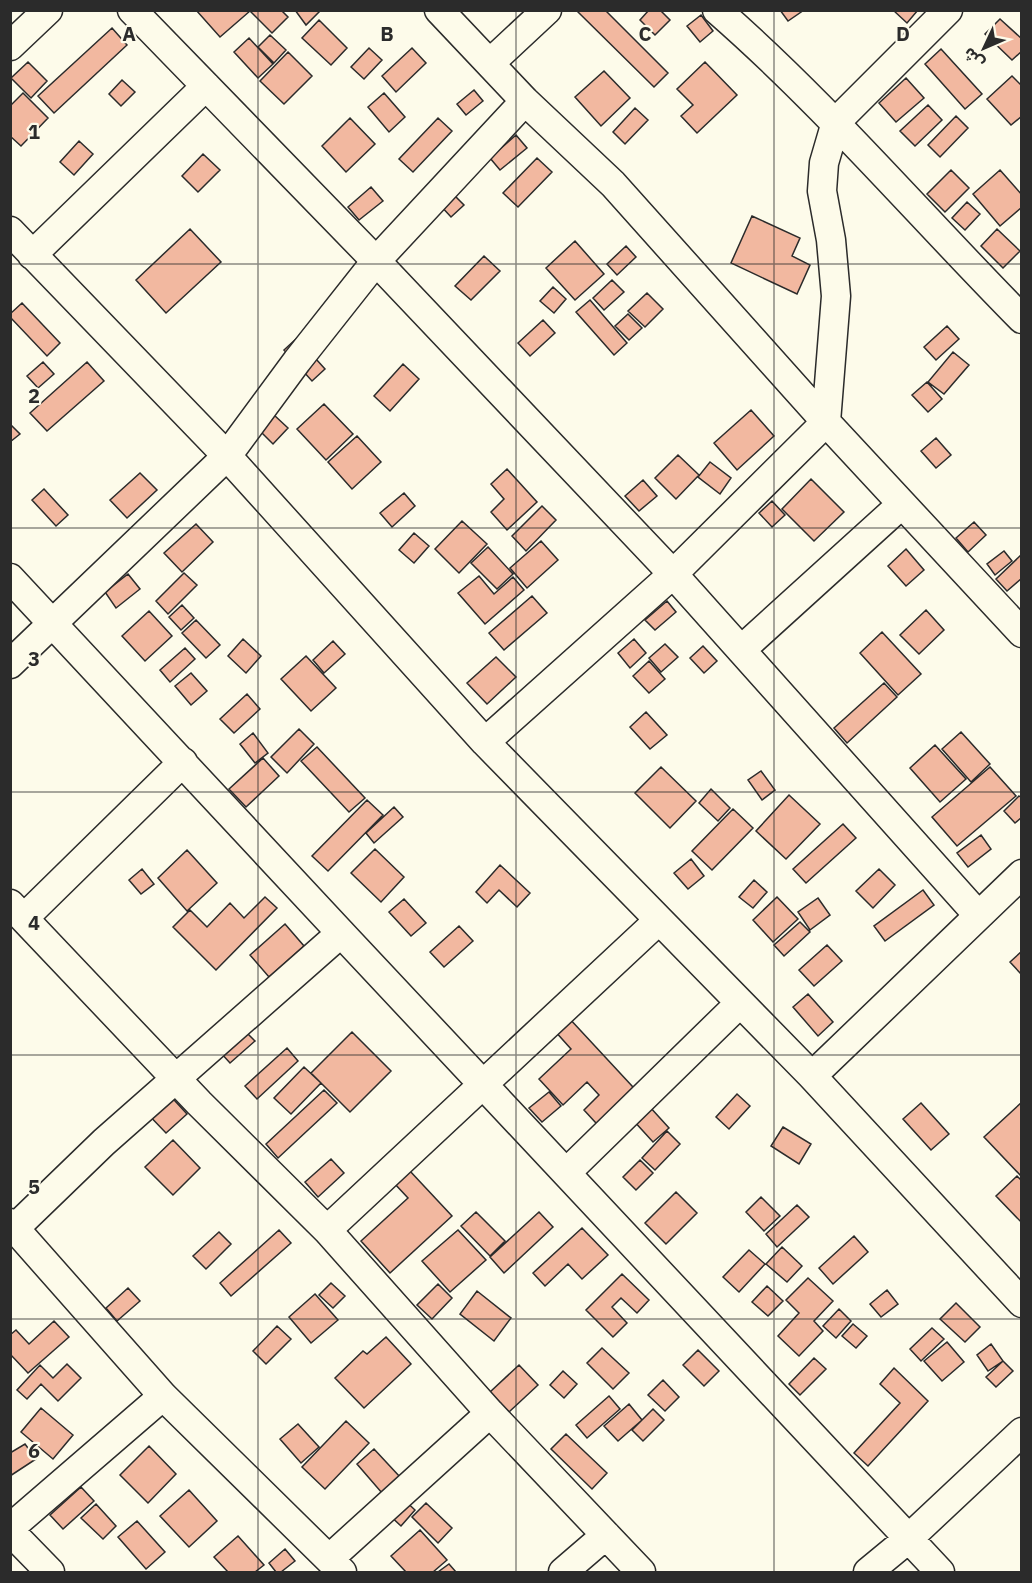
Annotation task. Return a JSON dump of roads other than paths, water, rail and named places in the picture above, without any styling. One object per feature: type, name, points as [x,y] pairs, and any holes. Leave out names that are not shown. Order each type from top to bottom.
[{"type":"street","points":[[10,46],[48,10]]},
{"type":"street","points":[[132,10],[376,261],[673,574],[978,915]]},
{"type":"street","points":[[439,10],[525,101],[614,184],[826,423],[1022,633]]},
{"type":"street","points":[[490,63],[547,10]]},
{"type":"street","points":[[717,10],[836,122],[954,250],[1022,319]]},
{"type":"street","points":[[485,742],[673,574],[826,423],[836,296],[831,240],[822,191],[824,163],[836,122],[948,10]]},
{"type":"street","points":[[32,255],[206,86]]},
{"type":"street","points":[[10,664],[226,456],[376,261],[525,101]]},
{"type":"street","points":[[10,231],[226,456],[485,742],[812,1076],[1022,1303]]},
{"type":"street","points":[[741,650],[902,504]]},
{"type":"street","points":[[10,578],[940,1572]]},
{"type":"street","points":[[183,762],[17,911],[199,1103],[327,1230],[490,1413],[641,1572]]},
{"type":"street","points":[[812,1076],[1022,874]]},
{"type":"street","points":[[327,1230],[658,921]]},
{"type":"street","points":[[340,933],[13,1225],[163,1396],[336,1566],[490,1413]]},
{"type":"street","points":[[566,1173],[740,1003]]},
{"type":"street","points":[[50,1572],[10,1530],[163,1396]]},
{"type":"street","points":[[868,1572],[908,1539],[1022,1432]]},
{"type":"street","points":[[563,1572],[606,1535]]}]
